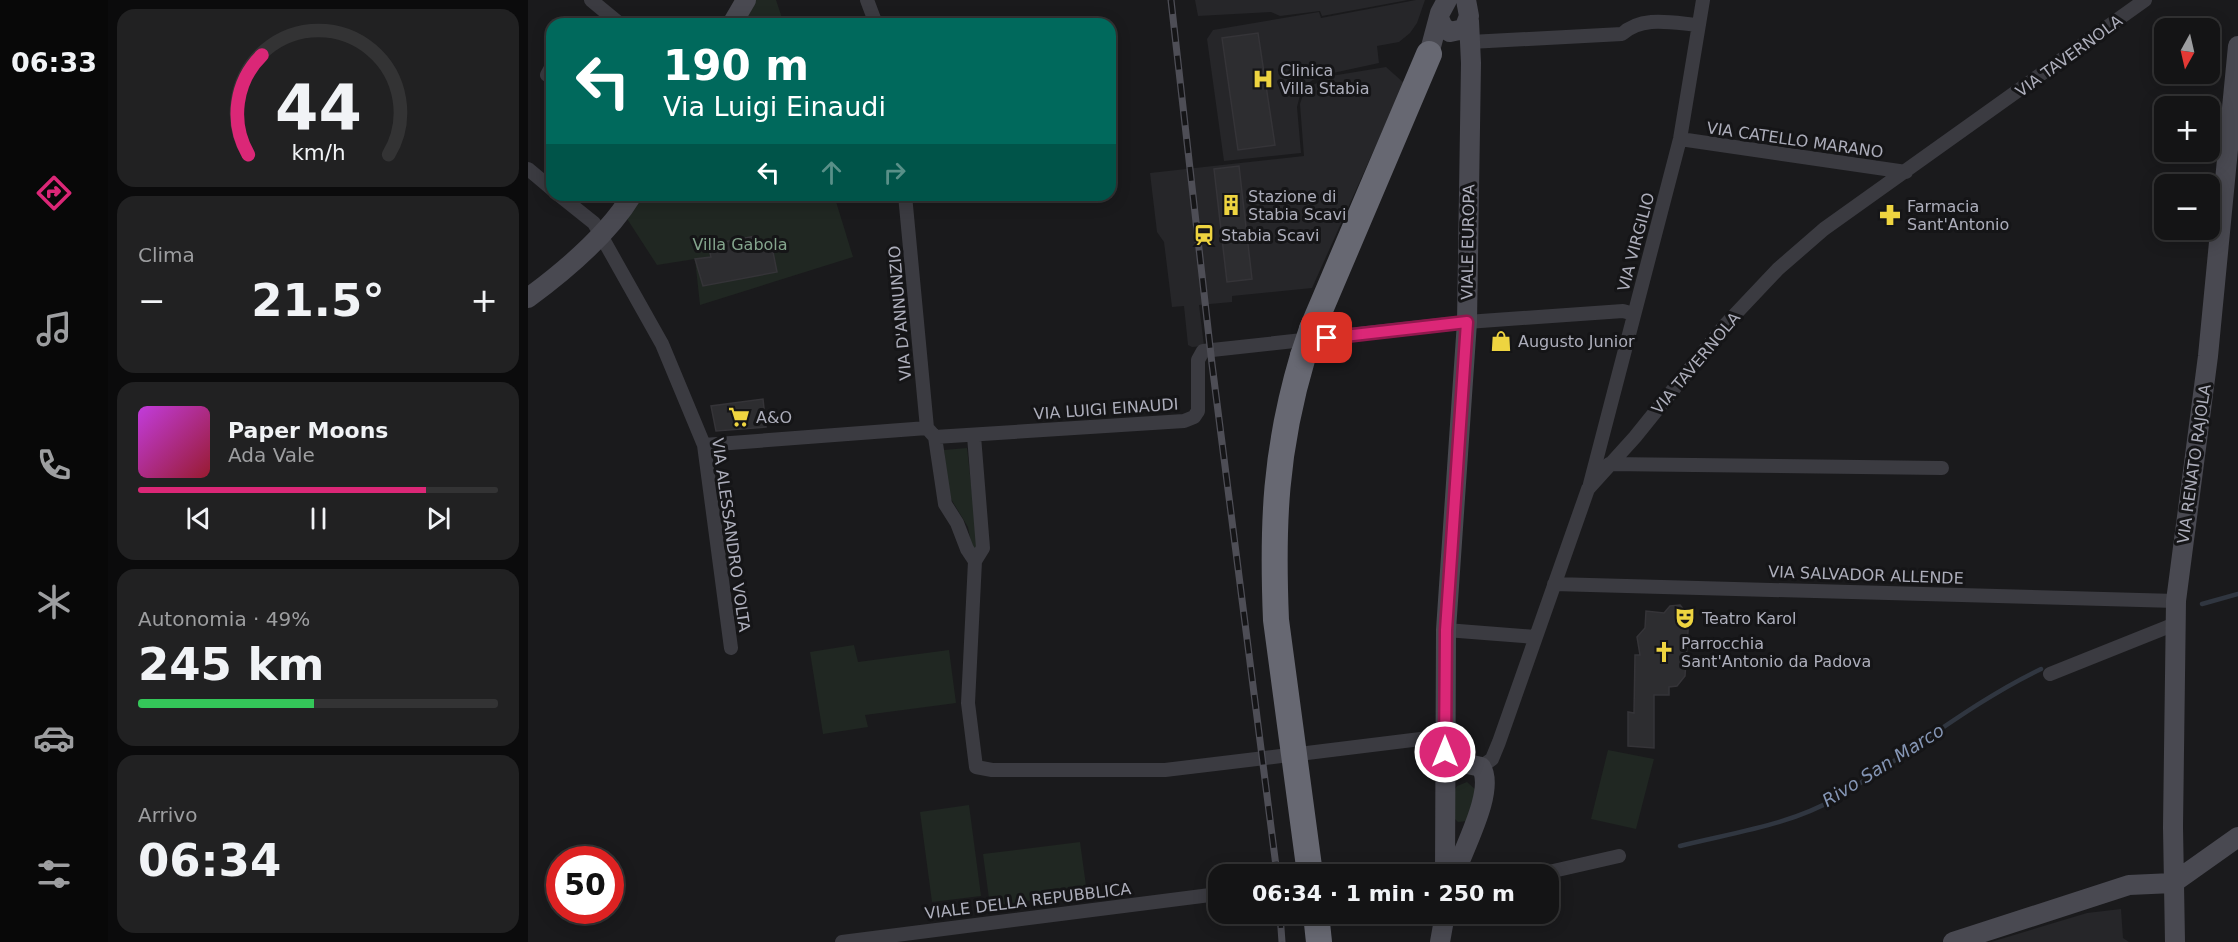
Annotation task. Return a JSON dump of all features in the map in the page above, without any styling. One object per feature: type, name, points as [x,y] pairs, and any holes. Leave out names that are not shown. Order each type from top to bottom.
[{"type":"highway","points":[[1309,864],[1275,620],[1276,478],[1293,392],[1312,329],[1429,54]]},
{"type":"highway","points":[[1317,924],[1319,942]]},
{"type":"main road","points":[[736,18],[746,0]]},
{"type":"main road","points":[[1429,54],[1457,18]]},
{"type":"main road","name":"VIALE EUROPA","points":[[1445,864],[1444,815],[1448,757],[1446,630],[1467,322],[1457,18]]},
{"type":"main road","name":"VIA RENATO RAJOLA","points":[[2175,942],[2173,882],[2176,601],[2208,356],[2238,46]]},
{"type":"main road","points":[[528,298],[601,235],[627,201]]},
{"type":"main road","points":[[1448,757],[1481,767],[1486,774],[1486,783],[1475,821],[1459,864]]},
{"type":"main road","points":[[1444,815],[1456,826],[1466,826],[1475,821]]},
{"type":"main road","points":[[1953,942],[2129,885],[2173,882],[2238,837]]},
{"type":"main road","points":[[1440,942],[1443,924]]},
{"type":"street","points":[[591,0],[608,5]]},
{"type":"street","points":[[867,0],[874,18]]},
{"type":"street","name":"VIA VIRGILIO","points":[[1588,489],[1680,139],[1703,0]]},
{"type":"street","name":"VIA TAVERNOLA","points":[[1481,767],[1492,759],[1499,742],[1588,489],[1635,437],[1726,324],[1778,269],[1824,229],[2145,0]]},
{"type":"street","points":[[1457,18],[1622,34],[1631,25],[1654,21],[1699,25]]},
{"type":"street","name":"VIA CATELLO MARANO","points":[[1680,139],[1906,172]]},
{"type":"street","points":[[530,173],[546,185]]},
{"type":"street","name":"VIA ALESSANDRO VOLTA","points":[[566,201],[594,224],[601,235],[611,257],[662,344],[704,445],[731,648]]},
{"type":"street","name":"VIA D'ANNUNZIO","points":[[906,201],[931,432],[945,504],[975,561]]},
{"type":"street","points":[[1467,322],[1623,311],[1634,314]]},
{"type":"street","name":"VIA LUIGI EINAUDI","points":[[974,436],[1184,421],[1194,417],[1198,411],[1198,360],[1203,351],[1467,322]]},
{"type":"street","points":[[704,445],[931,432],[974,436],[983,548],[975,561],[968,703],[976,767],[992,771],[1165,770],[1281,756]]},
{"type":"street","points":[[1609,464],[1942,468]]},
{"type":"street","name":"VIA SALVADOR ALLENDE","points":[[1554,584],[2176,601]]},
{"type":"street","points":[[2050,674],[2175,624]]},
{"type":"street","points":[[1446,630],[1535,637]]},
{"type":"street","points":[[1307,753],[1448,757]]},
{"type":"street","points":[[1559,870],[1619,856]]},
{"type":"street","name":"VIALE DELLA REPUBBLICA","points":[[842,942],[1208,895]]},
{"type":"shaded area","points":[[1195,0],[1408,0],[1322,16],[1320,11],[1280,16],[1271,12],[1198,16]]},
{"type":"shaded area","name":"Clinica Villa Stabia","points":[[1425,0],[1417,23],[1399,42],[1377,46],[1379,63],[1319,76],[1302,87],[1297,107],[1301,153],[1224,161],[1207,39],[1213,30],[1319,12],[1321,18]]},
{"type":"shaded area","points":[[1386,67],[1404,83],[1312,288],[1232,296],[1232,302],[1199,305],[1204,346],[1188,345],[1184,306],[1172,307],[1164,242],[1157,232],[1150,173],[1304,156],[1300,104],[1305,89],[1331,76]]},
{"type":"shaded area","points":[[2121,909],[2123,938],[2129,942],[1991,942],[2087,913]]},
{"type":"green space","points":[[752,0],[776,0],[782,18],[741,18]]},
{"type":"green space","name":"Villa Gabola","points":[[628,201],[836,201],[853,257],[700,305],[695,259],[657,265],[622,211]]},
{"type":"green space","points":[[967,448],[978,547],[972,549],[968,527],[948,494],[944,450]]},
{"type":"green space","points":[[854,645],[858,662],[949,650],[956,703],[865,715],[868,727],[823,734],[810,652]]},
{"type":"green space","points":[[1608,750],[1654,759],[1636,829],[1591,819]]},
{"type":"green space","points":[[1467,782],[1476,790],[1467,821],[1458,822],[1455,819],[1454,791],[1457,786]]},
{"type":"green space","points":[[969,805],[981,896],[932,902],[920,812]]},
{"type":"green space","points":[[1080,842],[1087,893],[990,906],[983,854]]},
{"type":"building","points":[[1258,33],[1275,145],[1238,150],[1222,38]]},
{"type":"building","name":"Stazione di Stabia Scavi","points":[[1239,166],[1252,279],[1227,282],[1214,169]]},
{"type":"building","name":"Villa Gabola","points":[[755,236],[758,249],[772,247],[777,272],[703,286],[695,259],[711,257],[708,245]]},
{"type":"building","name":"A&O","points":[[763,399],[766,427],[716,431],[711,406]]},
{"type":"building","name":"Parrocchia Sant'Antonio da Padova","points":[[1680,605],[1689,616],[1685,676],[1677,686],[1669,687],[1669,695],[1654,695],[1654,748],[1628,746],[1628,712],[1634,713],[1635,655],[1640,655],[1637,637],[1645,628],[1646,611],[1664,613],[1670,606]]},
{"type":"waterway","name":"Rivo San Marco","points":[[2202,604],[2238,594]]},
{"type":"waterway","name":"Rivo San Marco","points":[[1680,846],[1780,822],[1818,807],[1862,782],[1988,698],[2041,669]]},
{"type":"railway","points":[[1171,0],[1212,364],[1276,864]]},
{"type":"railway","points":[[1281,924],[1282,942]]},
{"type":"place","name":"Clinica Villa Stabia","points":[[1263,79]]},
{"type":"place","name":"Stazione di Stabia Scavi","points":[[1231,205]]},
{"type":"place","name":"Farmacia Sant'Antonio","points":[[1890,215]]},
{"type":"place","name":"Stabia Scavi","points":[[1204,235]]},
{"type":"place","name":"Augusto Junior","points":[[1501,341]]},
{"type":"place","name":"A&O","points":[[739,417]]},
{"type":"place","name":"Teatro Karol","points":[[1685,618]]},
{"type":"place","name":"Parrocchia Sant'Antonio da Padova","points":[[1664,652]]},
{"type":"route","points":[[1327,338],[1467,322],[1446,630],[1445,752]]}]
